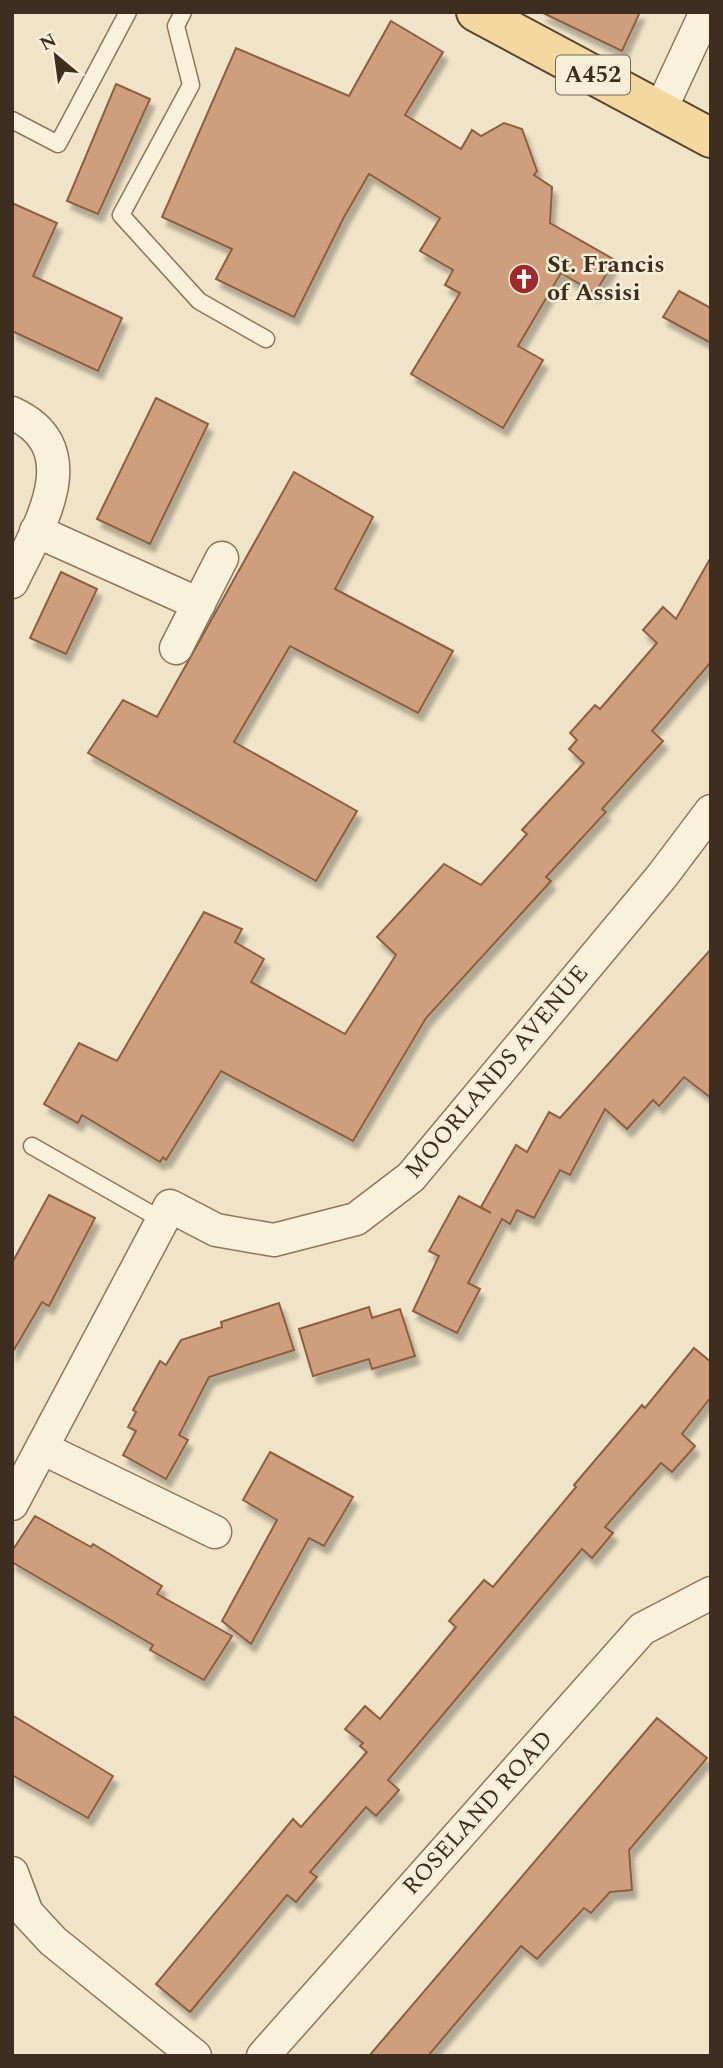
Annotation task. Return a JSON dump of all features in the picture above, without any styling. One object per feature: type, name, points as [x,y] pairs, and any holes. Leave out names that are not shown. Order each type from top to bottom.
[{"type":"main road","name":"A452","points":[[476,12],[711,138]]},
{"type":"street","points":[[660,111],[706,12]]},
{"type":"street","points":[[12,413],[29,420],[41,432],[51,457],[54,476],[50,496],[12,582]]},
{"type":"street","points":[[36,531],[199,604]]},
{"type":"street","points":[[176,648],[222,558]]},
{"type":"street","name":"MOORLANDS AVENUE","points":[[162,1220],[170,1206],[216,1230],[274,1240],[356,1219],[411,1177],[662,876],[711,811]]},
{"type":"street","points":[[12,1504],[44,1449],[162,1220]]},
{"type":"street","points":[[44,1449],[215,1532]]},
{"type":"street","name":"ROSELAND ROAD","points":[[263,2056],[642,1629],[711,1593]]},
{"type":"street","points":[[12,1872],[27,1913],[53,1941],[195,2056]]},
{"type":"lane","points":[[12,120],[58,144],[128,12]]},
{"type":"lane","points":[[183,12],[176,26],[191,85],[121,215],[199,301],[266,339]]},
{"type":"lane","points":[[32,1146],[162,1220]]},
{"type":"building","points":[[541,12],[640,12],[622,51]]},
{"type":"building","points":[[391,21],[443,52],[405,115],[461,149],[472,130],[481,136],[504,123],[522,129],[537,171],[534,175],[552,187],[550,223],[615,260],[595,293],[561,273],[518,346],[543,360],[503,428],[411,374],[460,293],[445,285],[453,270],[420,251],[440,218],[369,174],[344,217],[294,317],[216,279],[232,249],[162,217],[236,48],[349,96]]},
{"type":"building","points":[[116,84],[150,99],[98,214],[67,201]]},
{"type":"building","points":[[12,203],[57,223],[33,276],[122,318],[98,371],[12,331]]},
{"type":"building","points":[[679,291],[711,308],[711,343],[663,317]]},
{"type":"building","points":[[156,398],[208,424],[150,544],[97,519]]},
{"type":"building","points":[[294,472],[373,517],[335,589],[453,651],[418,713],[290,646],[234,742],[357,811],[316,881],[88,753],[123,700],[157,717]]},
{"type":"building","points":[[711,557],[711,662],[652,731],[663,741],[602,809],[606,812],[546,877],[551,881],[426,1018],[353,1141],[221,1071],[166,1160],[163,1157],[160,1162],[82,1115],[78,1123],[44,1104],[79,1043],[117,1061],[204,912],[242,929],[235,942],[264,959],[251,982],[345,1034],[396,955],[377,937],[444,864],[481,885],[527,834],[522,830],[584,763],[569,749],[577,740],[570,733],[595,705],[600,709],[657,643],[643,630],[663,607],[676,619]]},
{"type":"building","points":[[61,572],[97,589],[66,654],[30,638]]},
{"type":"building","points":[[711,949],[711,1098],[684,1077],[659,1106],[653,1100],[627,1129],[605,1109],[570,1175],[560,1170],[534,1218],[517,1210],[510,1224],[502,1219],[468,1283],[480,1289],[457,1333],[413,1311],[439,1256],[429,1251],[459,1196],[491,1213],[481,1207],[516,1145],[527,1152],[549,1112],[560,1118]]},
{"type":"building","points":[[49,1195],[95,1218],[49,1306],[42,1302],[12,1353],[12,1263]]},
{"type":"building","points":[[279,1303],[294,1350],[209,1377],[179,1435],[188,1440],[166,1479],[123,1455],[136,1431],[128,1427],[136,1412],[133,1410],[160,1361],[166,1365],[181,1340],[222,1327],[221,1322]]},
{"type":"building","points":[[369,1307],[372,1318],[400,1309],[415,1356],[372,1369],[369,1359],[313,1376],[299,1329]]},
{"type":"building","points":[[694,1348],[711,1362],[711,1397],[682,1434],[695,1446],[672,1472],[661,1463],[605,1527],[613,1533],[592,1558],[582,1549],[388,1780],[399,1790],[376,1816],[366,1807],[310,1872],[317,1877],[296,1902],[287,1895],[190,2012],[156,1984],[293,1819],[301,1827],[367,1752],[360,1746],[363,1743],[345,1729],[365,1706],[380,1719],[456,1627],[449,1621],[484,1580],[493,1587],[576,1487],[574,1485],[642,1405],[645,1408]]},
{"type":"building","points":[[270,1452],[353,1497],[324,1546],[309,1538],[251,1644],[222,1621],[277,1520],[243,1500]]},
{"type":"building","points":[[35,1516],[91,1547],[93,1544],[162,1586],[157,1594],[232,1636],[204,1680],[150,1650],[153,1645],[12,1562],[12,1551]]},
{"type":"building","points":[[12,1715],[113,1776],[88,1818],[12,1775]]},
{"type":"building","points":[[657,1718],[707,1758],[629,1850],[632,1890],[610,1892],[591,1913],[584,1908],[537,1959],[521,1946],[428,2056],[369,2056]]},
{"type":"place","name":"St. Francis of Assisi","points":[[524,279]]}]
